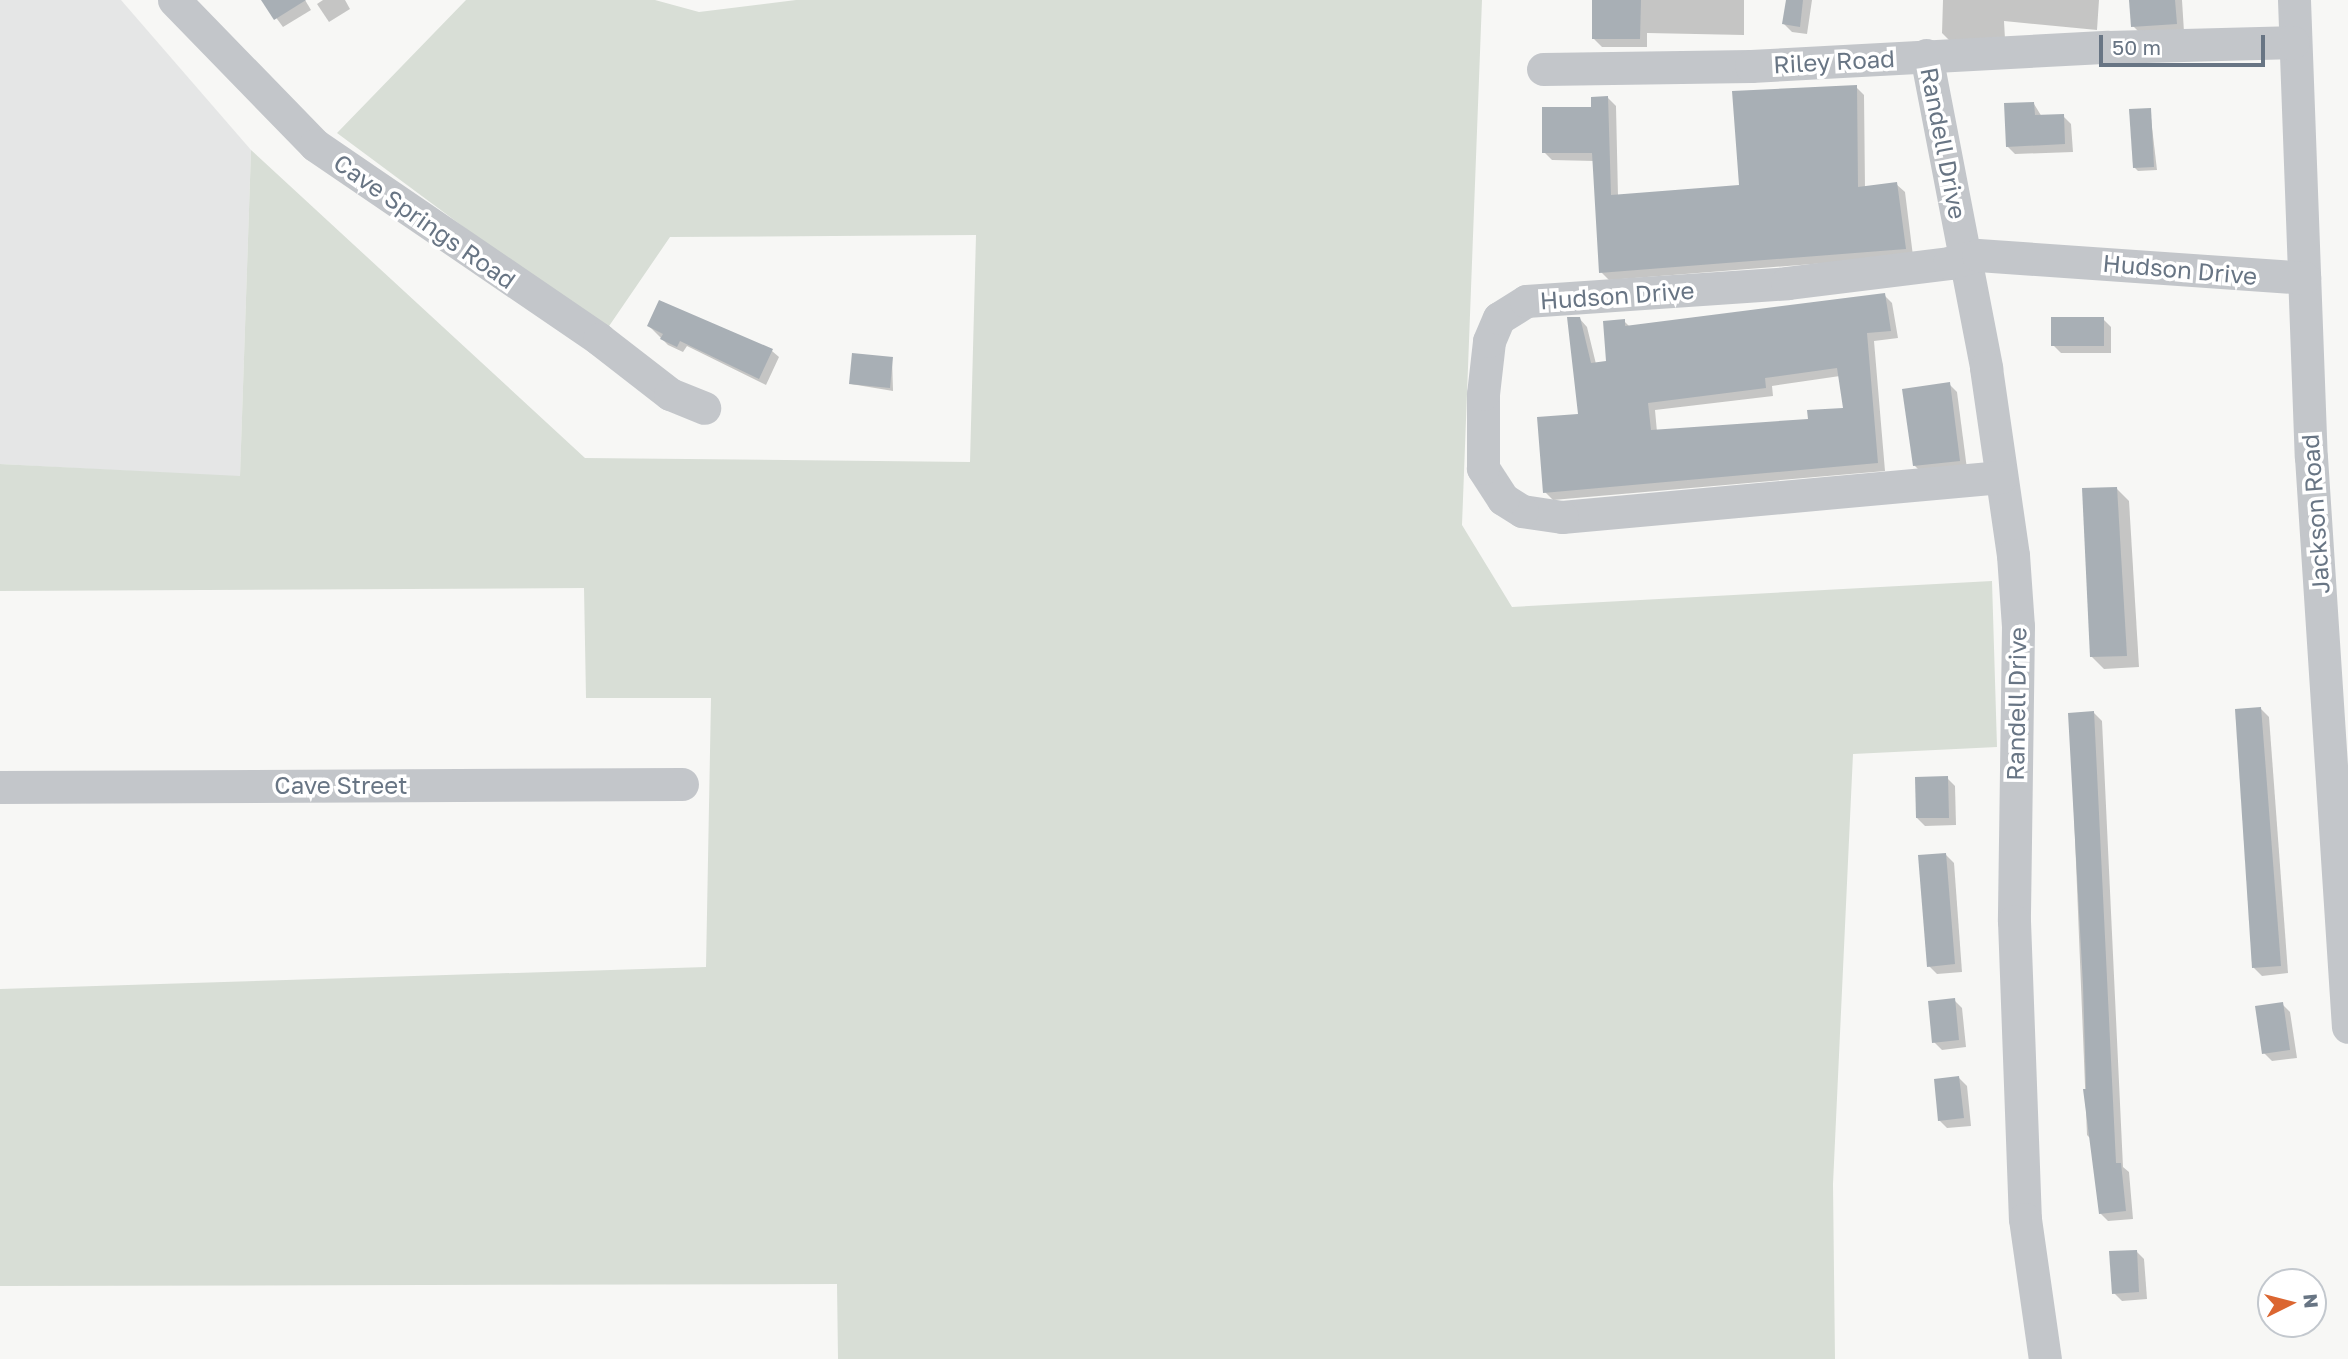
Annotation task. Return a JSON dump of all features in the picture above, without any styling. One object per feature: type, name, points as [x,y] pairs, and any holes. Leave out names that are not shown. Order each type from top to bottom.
[{"type":"street","name":"Cave Springs Road","points":[[174,0],[315,145],[599,340],[670,394],[704,408]]},
{"type":"street","name":"Jackson Road","points":[[2294,0],[2293,42],[2304,278],[2348,1027]]},
{"type":"street","name":"Riley Road","points":[[1544,68],[1751,66],[1926,55],[2293,42]]},
{"type":"street","name":"Randell Drive","points":[[1926,55],[1966,257],[2001,477],[2018,626],[2014,921],[2025,1219],[2045,1359]]},
{"type":"street","name":"Hudson Drive","points":[[2001,477],[1562,517],[1522,511],[1497,493],[1483,468],[1483,394],[1489,341],[1499,318],[1510,308],[1545,299],[1787,283],[1990,254],[2304,278]]},
{"type":"street","name":"Cave Street","points":[[0,787],[682,784]]},
{"type":"shaded area","points":[[0,0],[121,0],[251,150],[240,477],[0,464]]},
{"type":"shaded area","points":[[466,0],[655,0],[699,12],[796,0],[1482,0],[1462,525],[1512,607],[1992,581],[1997,747],[1853,754],[1833,1184],[1835,1359],[838,1359],[837,1284],[0,1286],[0,989],[706,967],[711,698],[586,698],[584,588],[0,591],[0,464],[240,476],[251,150],[585,458],[970,462],[976,235],[670,237],[605,332],[337,133]]},
{"type":"building","points":[[261,0],[306,0],[274,20]]},
{"type":"building","points":[[1592,0],[1641,0],[1640,39],[1592,39]]},
{"type":"building","points":[[1786,0],[1803,0],[1800,27],[1782,24]]},
{"type":"building","points":[[2129,0],[2175,0],[2177,24],[2131,27]]},
{"type":"building","points":[[1857,85],[1858,187],[1897,182],[1906,249],[1599,273],[1592,153],[1542,153],[1542,107],[1591,107],[1591,97],[1608,96],[1611,195],[1739,185],[1732,91]]},
{"type":"building","points":[[2034,102],[2035,115],[2064,114],[2065,144],[2006,147],[2004,103]]},
{"type":"building","points":[[2151,108],[2154,167],[2133,168],[2129,109]]},
{"type":"building","points":[[1885,293],[1891,331],[1867,333],[1878,463],[1543,493],[1537,417],[1578,414],[1567,317],[1580,317],[1591,363],[1606,361],[1603,321],[1625,319],[1625,326]],"holes":[[[1837,368],[1843,408],[1807,410],[1808,419],[1651,430],[1648,403],[1766,388],[1765,378]]]},
{"type":"building","points":[[659,300],[773,349],[759,379],[680,341],[677,347],[660,339],[663,334],[647,326]]},
{"type":"building","points":[[2051,317],[2104,317],[2104,346],[2051,346]]},
{"type":"building","points":[[852,353],[893,357],[890,388],[849,384]]},
{"type":"building","points":[[1950,382],[1960,461],[1913,466],[1902,389]]},
{"type":"building","points":[[2117,487],[2127,656],[2090,657],[2082,488]]},
{"type":"building","points":[[2261,707],[2281,966],[2252,968],[2235,709]]},
{"type":"building","points":[[2094,711],[2116,1163],[2121,1163],[2126,1211],[2099,1214],[2083,1089],[2086,1089],[2083,985],[2068,713]]},
{"type":"building","points":[[1948,776],[1949,818],[1916,818],[1915,777]]},
{"type":"building","points":[[1946,853],[1955,964],[1927,967],[1918,855]]},
{"type":"building","points":[[1955,998],[1959,1040],[1932,1043],[1928,1001]]},
{"type":"building","points":[[2283,1002],[2290,1050],[2262,1054],[2255,1006]]},
{"type":"building","points":[[1959,1076],[1964,1118],[1938,1121],[1934,1079]]},
{"type":"building","points":[[2137,1250],[2139,1292],[2112,1294],[2109,1251]]}]
